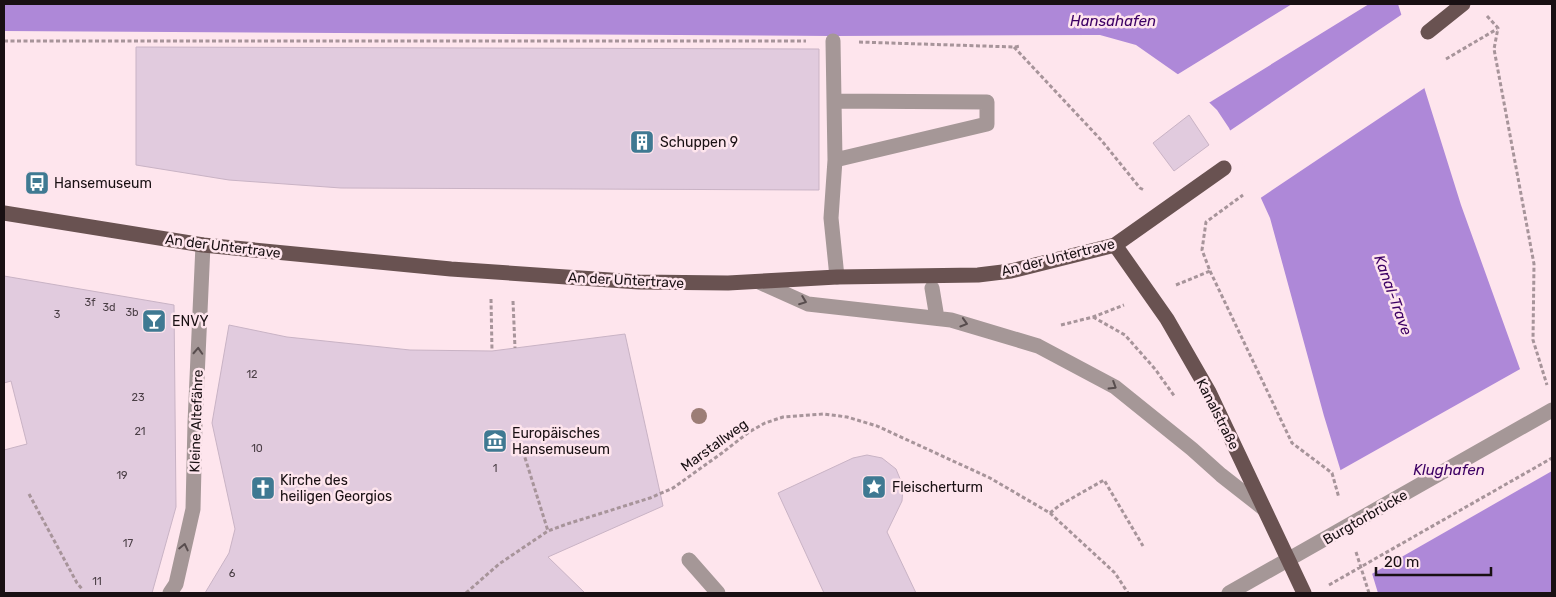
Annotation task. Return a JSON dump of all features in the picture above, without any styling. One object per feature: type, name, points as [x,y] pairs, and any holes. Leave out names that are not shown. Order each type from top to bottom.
[{"type":"main road","points":[[1428,32],[1463,4]]},
{"type":"main road","name":"An der Untertrave","points":[[4,213],[203,245],[512,274],[639,282],[728,283],[837,277],[978,274],[1012,271],[1115,245],[1224,168]]},
{"type":"main road","name":"Kanalstraße","points":[[1115,245],[1167,319],[1209,392],[1304,593]]},
{"type":"street","points":[[833,41],[835,160],[831,218],[837,277]]},
{"type":"street","points":[[834,101],[987,102],[987,124],[835,160]]},
{"type":"street","name":"Kleine Altefähre","points":[[170,593],[176,584],[193,510],[203,245]]},
{"type":"street","points":[[759,282],[808,304],[951,320],[1038,346],[1115,386],[1263,508]]},
{"type":"street","points":[[932,288],[937,318]]},
{"type":"street","name":"Burgtorbrücke","points":[[1229,593],[1552,410]]},
{"type":"street","points":[[689,560],[718,593]]},
{"type":"path","points":[[1446,59],[1498,28],[1494,49],[1534,264],[1533,340],[1550,393]]},
{"type":"path","points":[[4,41],[833,41],[1021,46]]},
{"type":"path","points":[[1014,47],[1102,140],[1140,188]]},
{"type":"path","points":[[1243,195],[1206,222],[1202,250],[1210,271],[1292,443],[1332,473],[1340,501]]},
{"type":"path","points":[[1038,346],[1053,327],[1093,317],[1210,271]]},
{"type":"path","points":[[491,272],[492,351]]},
{"type":"path","points":[[512,274],[515,348]]},
{"type":"path","points":[[1093,317],[1125,335],[1155,369],[1177,399]]},
{"type":"path","name":"Marstallweg","points":[[466,593],[499,564],[548,531],[650,498],[673,488],[749,432],[765,423],[782,417],[816,414],[847,417],[877,426],[990,478],[1050,513],[1115,573],[1128,593]]},
{"type":"path","points":[[521,445],[548,531]]},
{"type":"path","points":[[1322,588],[1552,458]]},
{"type":"path","points":[[1050,513],[1060,505],[1104,480],[1143,546]]},
{"type":"path","points":[[29,494],[77,583],[83,590]]},
{"type":"path","points":[[1355,547],[1369,593]]},
{"type":"water","name":"Klughafen","points":[[4,4],[1398,4],[1461,205],[1520,369],[1552,450],[1552,593],[1378,593],[1324,416],[1270,218],[1229,128],[1217,110],[1186,80],[1136,45],[1100,35],[832,36],[4,31]]},
{"type":"pier","points":[[1292,4],[1369,4],[1207,104],[1175,76]]},
{"type":"pier","points":[[1404,13],[1426,87],[1259,199],[1228,132]]},
{"type":"pier","points":[[1522,368],[1552,443],[1552,471],[1370,575],[1339,471]]},
{"type":"building","points":[[136,47],[819,49],[819,190],[341,188],[229,180],[136,165]]},
{"type":"building","points":[[1189,115],[1209,145],[1174,171],[1153,143]]},
{"type":"building","points":[[4,276],[174,305],[176,507],[152,593],[4,593],[4,450],[27,444],[11,381],[4,383]]},
{"type":"building","points":[[229,325],[287,337],[410,350],[492,351],[625,334],[663,506],[548,557],[585,593],[205,593],[229,553],[235,529],[212,423]]},
{"type":"building","points":[[867,455],[882,458],[896,469],[903,486],[902,501],[887,532],[916,593],[824,593],[778,493],[853,458]]},
{"type":"place","name":"Schuppen 9","points":[[642,142]]},
{"type":"place","name":"Hansemuseum","points":[[37,183]]},
{"type":"place","name":"ENVY","points":[[154,321]]},
{"type":"place","name":"Europäisches Hansemuseum","points":[[495,441]]},
{"type":"place","name":"Fleischerturm","points":[[874,487]]},
{"type":"place","name":"Kirche des heiligen Georgios","points":[[263,488]]},
{"type":"water label","name":"Hansahafen","points":[[1113,21]]},
{"type":"water label","name":"Kanal-Trave","points":[[1393,295]]}]
